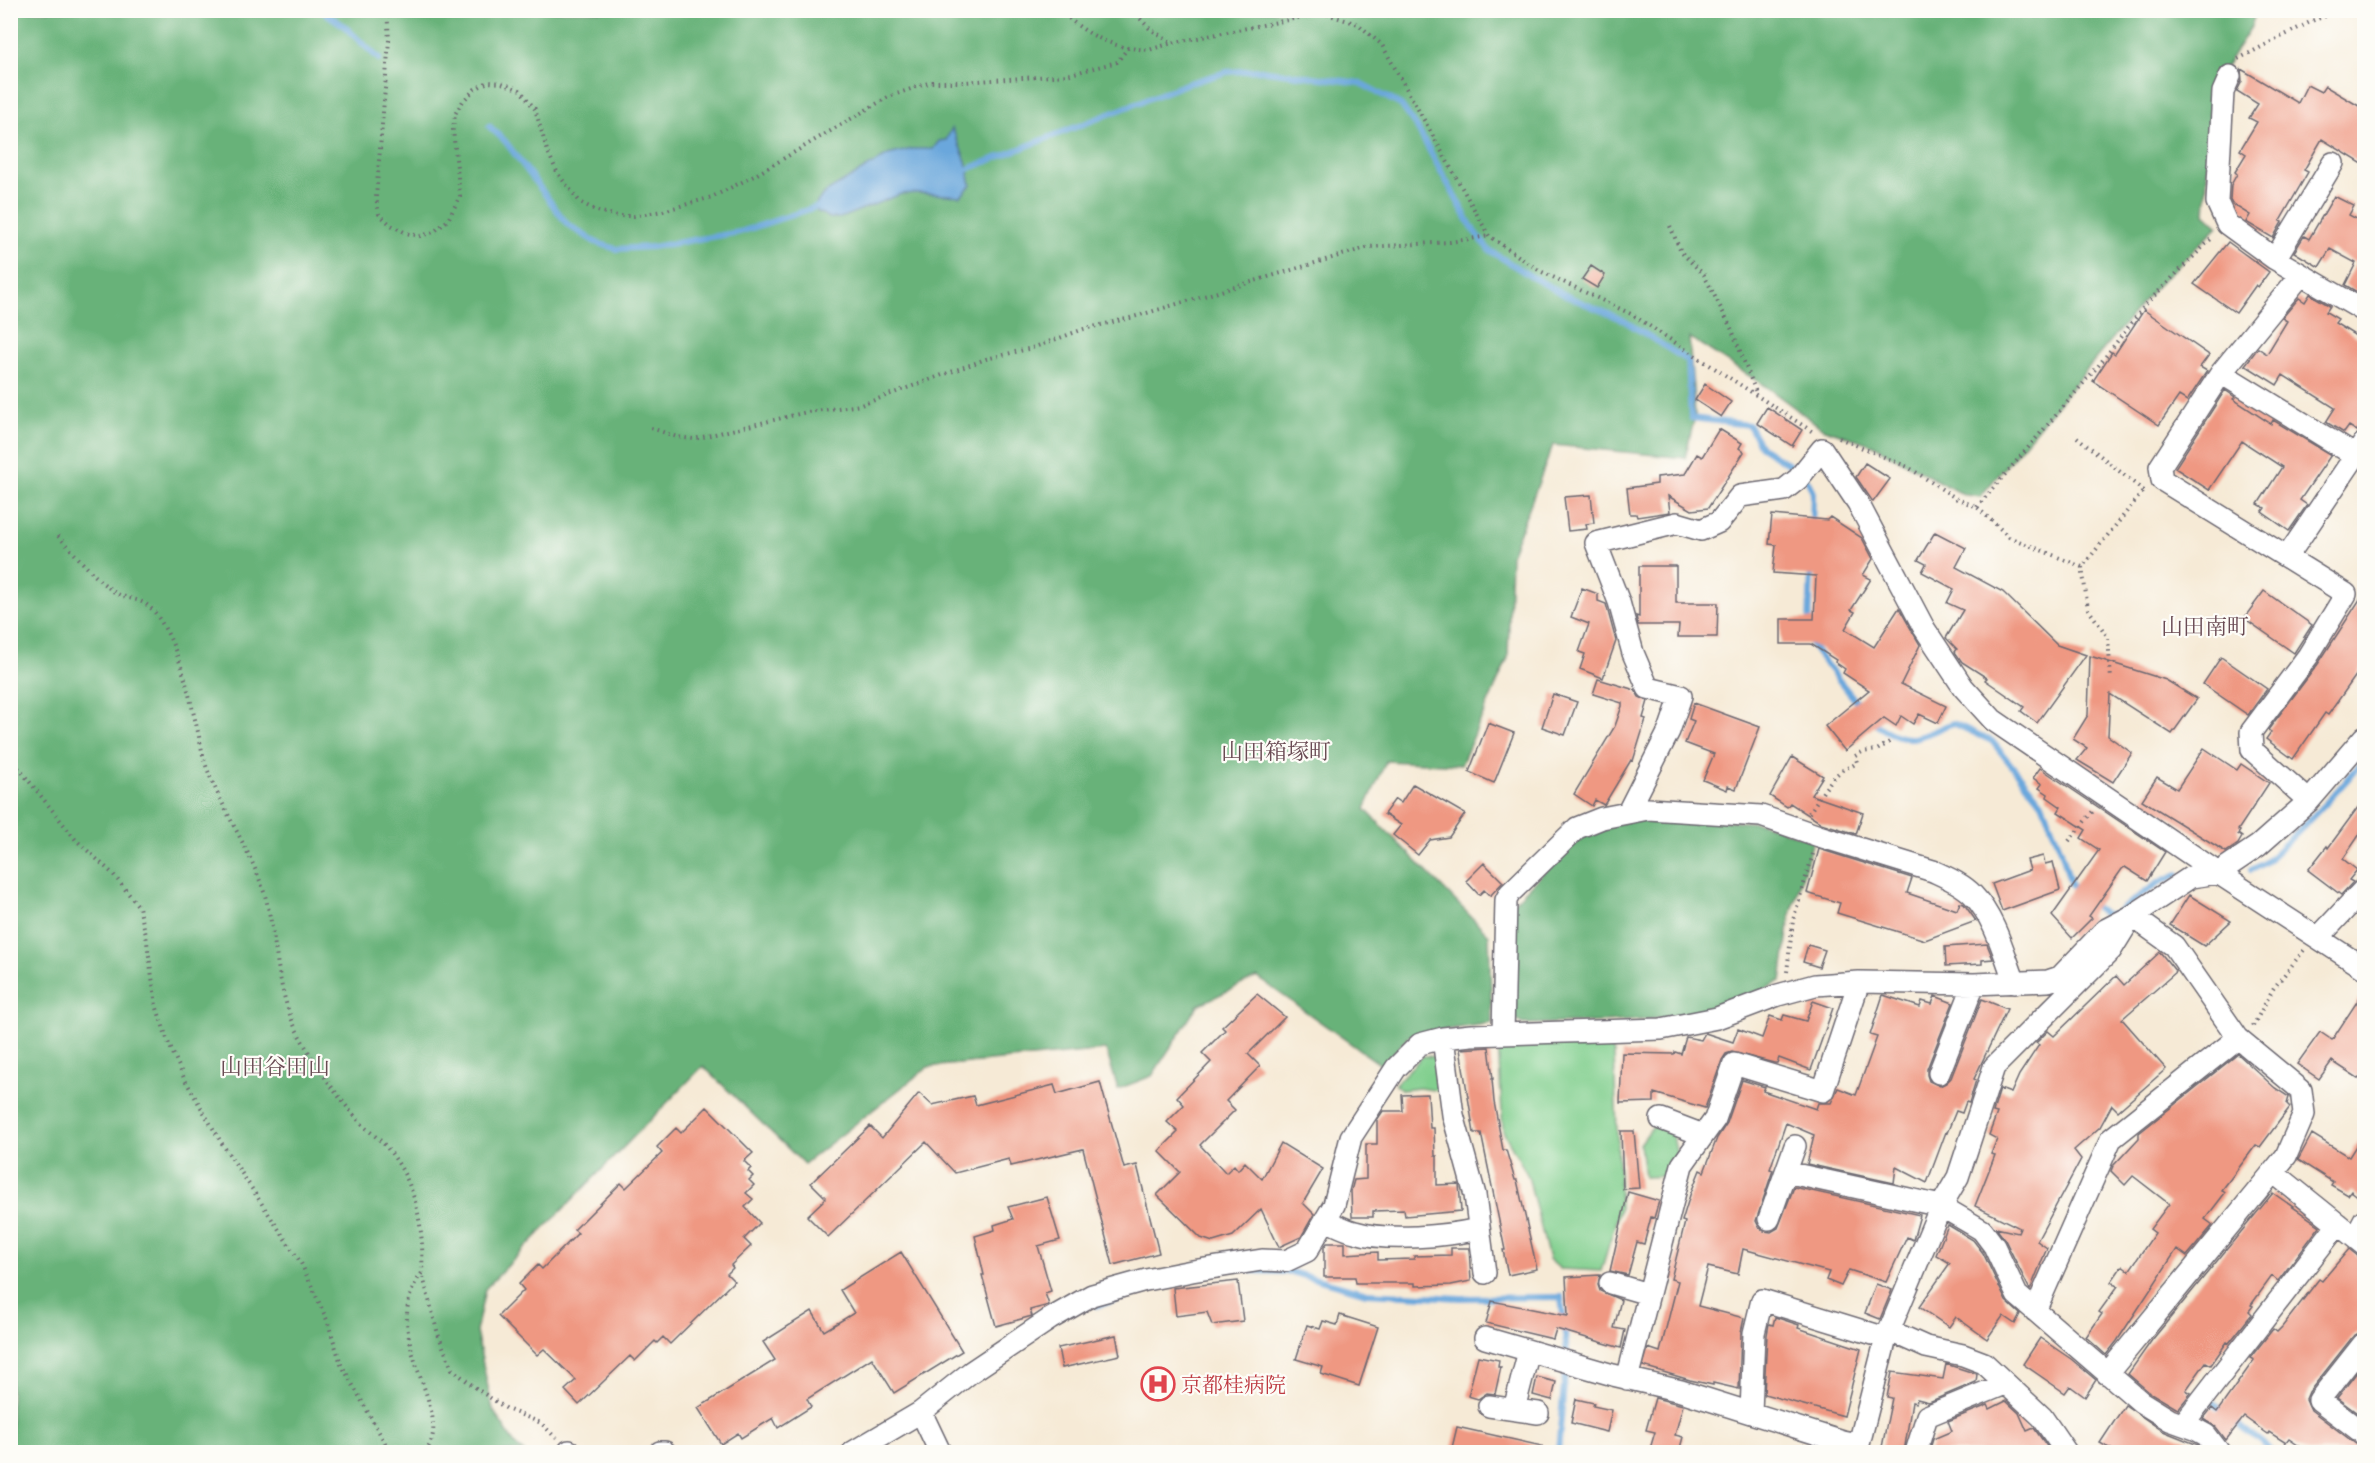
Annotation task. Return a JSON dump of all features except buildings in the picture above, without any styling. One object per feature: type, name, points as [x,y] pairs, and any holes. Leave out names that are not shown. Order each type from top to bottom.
[{"type":"street","points":[[2230,76],[2223,92],[2217,202],[2227,224],[2275,260],[2364,311]]},
{"type":"street","points":[[2275,260],[2333,163]]},
{"type":"street","points":[[2301,275],[2221,373],[2160,467],[2162,480],[2346,594],[2308,656],[2251,732],[2252,750],[2309,801]]},
{"type":"street","points":[[2221,373],[2360,449],[2287,557]]},
{"type":"street","points":[[1628,812],[1669,731],[1681,696],[1648,688],[1633,652],[1619,602],[1596,543],[1677,523],[1701,530],[1719,522],[1740,496],[1784,490],[1803,474],[1830,443],[1858,503],[1924,628],[1963,687],[1993,720],[2218,873],[2364,968]]},
{"type":"street","points":[[853,1452],[921,1412],[980,1367],[1050,1319],[1092,1295],[1146,1280],[1192,1271],[1262,1260],[1286,1261],[1307,1251],[1334,1205],[1351,1137],[1396,1068],[1420,1044],[1443,1038],[1661,1029],[1717,1018],[1785,993],[1815,985],[1859,982],[1974,984],[2048,981],[2060,976],[2105,930],[2132,916],[2191,877],[2218,873],[2258,846],[2309,801],[2364,737]]},
{"type":"street","points":[[1503,1035],[1506,900],[1510,893],[1577,828],[1602,818],[1648,809],[1761,816],[1933,871],[1972,894],[1989,919],[2015,983]]},
{"type":"street","points":[[2318,938],[2364,889]]},
{"type":"street","points":[[2107,1374],[2286,1156],[2304,1114],[2301,1090],[2241,1040],[2174,946],[2132,916]]},
{"type":"street","points":[[1485,1338],[1681,1391],[1858,1449],[1888,1335],[1941,1206],[1958,1177],[1994,1067],[2111,950],[2132,916]]},
{"type":"street","points":[[1627,1378],[1682,1165],[1714,1119],[1734,1064],[1823,1091],[1859,982]]},
{"type":"street","points":[[1940,1073],[1974,984]]},
{"type":"street","points":[[1443,1038],[1453,1115],[1475,1195],[1485,1273]]},
{"type":"street","points":[[2035,1311],[2111,1139],[2241,1040]]},
{"type":"street","points":[[1661,1119],[1703,1135]]},
{"type":"street","points":[[1769,1219],[1795,1146]]},
{"type":"street","points":[[1786,1172],[1941,1206],[1982,1230],[1994,1246],[2017,1295],[2141,1402],[2170,1420],[2206,1435],[2219,1452]]},
{"type":"street","points":[[2183,1424],[2355,1232],[2273,1172]]},
{"type":"street","points":[[1325,1220],[1356,1233],[1401,1237],[1453,1235],[1479,1229]]},
{"type":"street","points":[[1610,1283],[1648,1294]]},
{"type":"street","points":[[1751,1413],[1754,1333],[1762,1300],[1926,1347],[1963,1355],[1984,1363],[2042,1418],[2067,1452]]},
{"type":"street","points":[[2364,1343],[2319,1401],[2364,1434]]},
{"type":"street","points":[[1514,1409],[1528,1351]]},
{"type":"street","points":[[1916,1452],[1927,1416],[2005,1384]]},
{"type":"street","points":[[1489,1406],[1538,1413]]},
{"type":"street","points":[[921,1412],[940,1452]]},
{"type":"street","points":[[660,1452],[665,1452]]},
{"type":"path","points":[[10,39],[13,10]]},
{"type":"path","points":[[387,10],[389,40],[376,197],[380,213],[391,225],[406,233],[420,236],[434,232],[448,220],[455,210],[460,196],[453,130],[455,114],[463,101],[475,89],[488,82],[502,83],[520,90],[535,109],[547,150],[558,174],[580,202],[597,211],[618,216],[634,216],[663,211],[712,197],[754,176],[888,97],[931,82],[1067,75],[1117,62],[1128,48]]},
{"type":"path","points":[[1060,10],[1084,30],[1108,43],[1149,50],[1172,43],[1323,12],[1358,24],[1382,45],[1487,237],[1540,271],[1631,314],[1830,443],[1908,467],[1957,499],[1977,507],[2009,537],[2082,567]]},
{"type":"path","points":[[1132,10],[1150,29],[1172,43]]},
{"type":"path","points":[[2230,76],[2237,60],[2314,20],[2343,10]]},
{"type":"path","points":[[1977,507],[2099,364],[2146,304],[2227,224]]},
{"type":"path","points":[[1670,226],[1681,252],[1704,275],[1732,330],[1758,396]]},
{"type":"path","points":[[651,428],[677,437],[694,438],[807,412],[861,405],[986,359],[1032,348],[1084,329],[1130,318],[1370,247],[1487,237]]},
{"type":"path","points":[[2077,437],[2144,490]]},
{"type":"path","points":[[2111,679],[2108,637],[2088,609],[2082,567],[2160,467]]},
{"type":"path","points":[[58,536],[101,582],[123,597],[145,602],[157,615],[171,640],[182,665],[206,768],[259,878],[266,899],[285,1004],[299,1036],[345,1105],[388,1148],[405,1177],[420,1212],[422,1273],[438,1334],[452,1369],[477,1389],[507,1408],[541,1423],[570,1452]]},
{"type":"path","points":[[10,568],[12,634],[10,651]]},
{"type":"path","points":[[1798,828],[1833,778],[1842,770],[1855,765],[1856,756],[1862,752],[1877,750],[1891,741]]},
{"type":"path","points":[[10,752],[13,761],[76,840],[113,874],[139,907],[146,935],[156,1005],[168,1042],[184,1077],[220,1142],[301,1263],[327,1320],[341,1364],[388,1448],[393,1452]]},
{"type":"path","points":[[2069,841],[2105,797]]},
{"type":"path","points":[[1785,993],[1793,920],[1819,836]]},
{"type":"path","points":[[2241,1040],[2272,989],[2309,944],[2318,938]]},
{"type":"path","points":[[422,1273],[412,1286],[407,1317],[408,1340],[430,1404],[434,1428],[429,1447],[425,1452]]},
{"type":"green space","points":[[10,11],[2256,11],[2251,27],[2212,88],[2205,214],[2218,226],[2154,289],[1980,497],[1954,490],[1873,445],[1822,428],[1765,386],[1689,337],[1695,416],[1685,458],[1553,445],[1511,555],[1508,658],[1461,765],[1386,761],[1365,809],[1489,935],[1492,1023],[1411,1035],[1381,1065],[1257,977],[1198,1005],[1152,1076],[1118,1089],[1106,1050],[928,1067],[804,1164],[703,1066],[485,1289],[476,1332],[493,1410],[516,1446],[524,1452],[11,1452]]},
{"type":"green space","points":[[1640,815],[1762,823],[1813,841],[1790,918],[1781,981],[1742,1001],[1683,1015],[1629,1021],[1522,1024],[1511,1016],[1513,903],[1582,834]]},
{"type":"green space","points":[[1609,1040],[1614,1054],[1620,1208],[1601,1271],[1560,1269],[1549,1259],[1528,1176],[1503,1131],[1498,1042]]},
{"type":"green space","points":[[1423,1056],[1438,1057],[1440,1091],[1419,1088],[1402,1090],[1395,1084]]},
{"type":"green space","points":[[1653,1126],[1672,1132],[1677,1155],[1671,1176],[1644,1177],[1640,1144]]},
{"type":"water","points":[[952,128],[966,161],[971,185],[961,196],[901,194],[840,218],[829,218],[817,211],[816,204],[823,194],[888,155],[912,149],[933,149],[939,141],[946,140]]},
{"type":"waterway","points":[[321,10],[343,25],[379,59]]},
{"type":"waterway","points":[[968,169],[1186,84],[1227,72],[1259,70],[1360,83],[1401,105],[1416,126],[1474,231],[1489,250],[1567,296],[1623,320],[1688,361],[1691,418],[1749,425],[1761,447],[1796,469],[1808,481],[1813,493],[1812,526]]},
{"type":"waterway","points":[[489,126],[505,141],[567,224],[595,242],[616,249],[652,247],[740,232],[816,207]]},
{"type":"waterway","points":[[1809,625],[1811,569]]},
{"type":"waterway","points":[[1808,638],[1816,652],[1860,706]]},
{"type":"waterway","points":[[1871,719],[1884,730],[1902,737],[1917,737],[1953,723],[1992,741],[2042,803],[2061,850],[2071,885],[2078,892]]},
{"type":"waterway","points":[[2251,870],[2277,851],[2329,800],[2364,760]]},
{"type":"waterway","points":[[2090,903],[2105,915],[2115,914],[2158,883],[2178,874]]},
{"type":"waterway","points":[[1252,1271],[1291,1272],[1367,1293],[1461,1298],[1561,1297],[1567,1353],[1558,1452]]},
{"type":"waterway","points":[[1097,1306],[1130,1295]]},
{"type":"waterway","points":[[2211,1401],[2224,1412]]},
{"type":"waterway","points":[[2234,1420],[2273,1452]]},
{"type":"place","name":"京都桂病院","points":[[1158,1384]]},
{"type":"district","name":"山田南町","points":[[2205,626]]},
{"type":"district","name":"山田箱塚町","points":[[1276,751]]},
{"type":"district","name":"山田谷田山","points":[[275,1066]]}]
